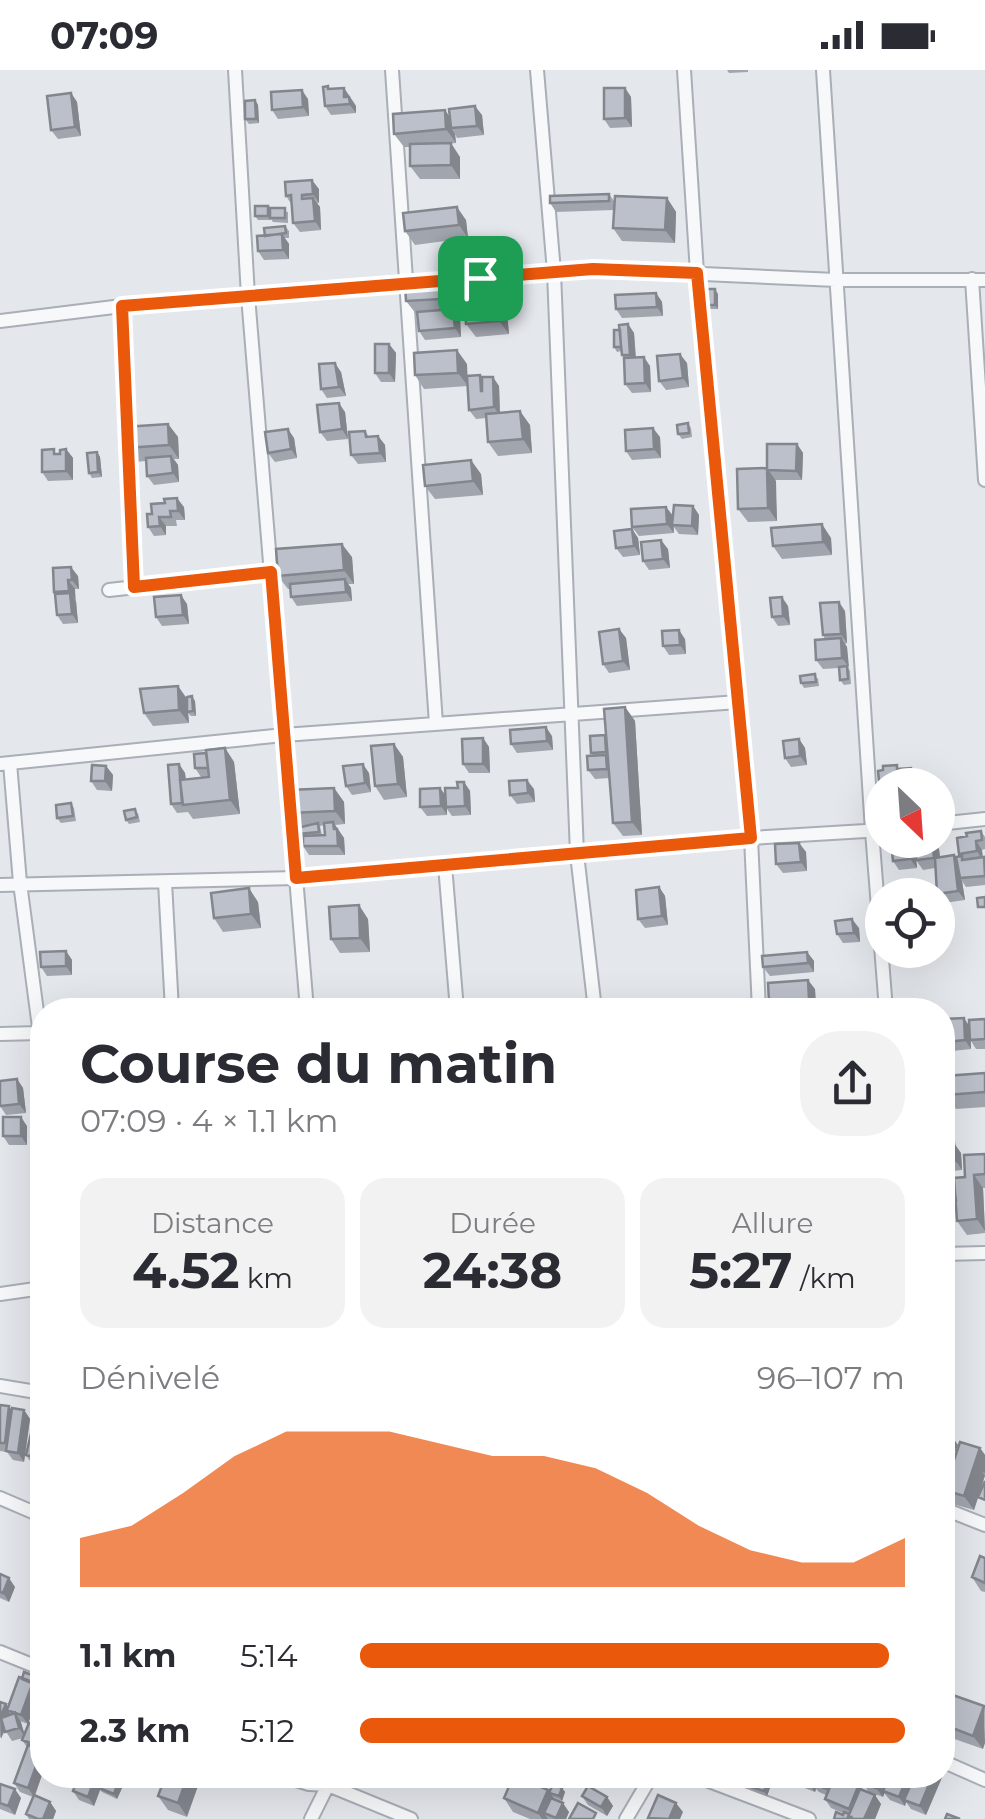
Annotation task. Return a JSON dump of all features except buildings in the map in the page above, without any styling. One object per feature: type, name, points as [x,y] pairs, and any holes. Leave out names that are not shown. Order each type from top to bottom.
[{"type":"street","points":[[234,70],[248,296],[306,998]]},
{"type":"street","points":[[392,70],[436,724]]},
{"type":"street","points":[[538,70],[554,272],[577,854],[594,998]]},
{"type":"street","points":[[684,70],[697,273],[751,838],[758,998]]},
{"type":"street","points":[[823,70],[872,768]]},
{"type":"street","points":[[0,320],[122,306],[593,269],[836,280],[979,280],[985,480]]},
{"type":"street","points":[[122,306],[134,587]]},
{"type":"street","points":[[109,590],[271,572]]},
{"type":"street","points":[[35,998],[5,764],[284,735],[738,702]]},
{"type":"street","points":[[955,822],[985,819]]},
{"type":"street","points":[[0,885],[296,878],[865,832]]},
{"type":"street","points":[[878,858],[885,998]]},
{"type":"street","points":[[445,865],[456,998]]},
{"type":"street","points":[[164,882],[171,998]]},
{"type":"street","points":[[0,1034],[30,1033]]},
{"type":"street","points":[[955,1254],[985,1253]]},
{"type":"street","points":[[0,1294],[30,1290]]},
{"type":"street","points":[[0,1386],[30,1392]]},
{"type":"street","points":[[0,1498],[30,1511]]},
{"type":"street","points":[[955,1513],[985,1526]]},
{"type":"street","points":[[0,1652],[30,1664]]},
{"type":"street","points":[[955,1767],[985,1780]]},
{"type":"street","points":[[311,1819],[327,1788]]},
{"type":"street","points":[[347,1788],[411,1819]]},
{"type":"street","points":[[626,1819],[644,1788]]},
{"type":"street","points":[[726,1788],[808,1819]]},
{"type":"route","points":[[593,269],[697,273],[751,838],[296,878],[271,572],[134,587],[122,306],[480,278],[593,269]]}]
